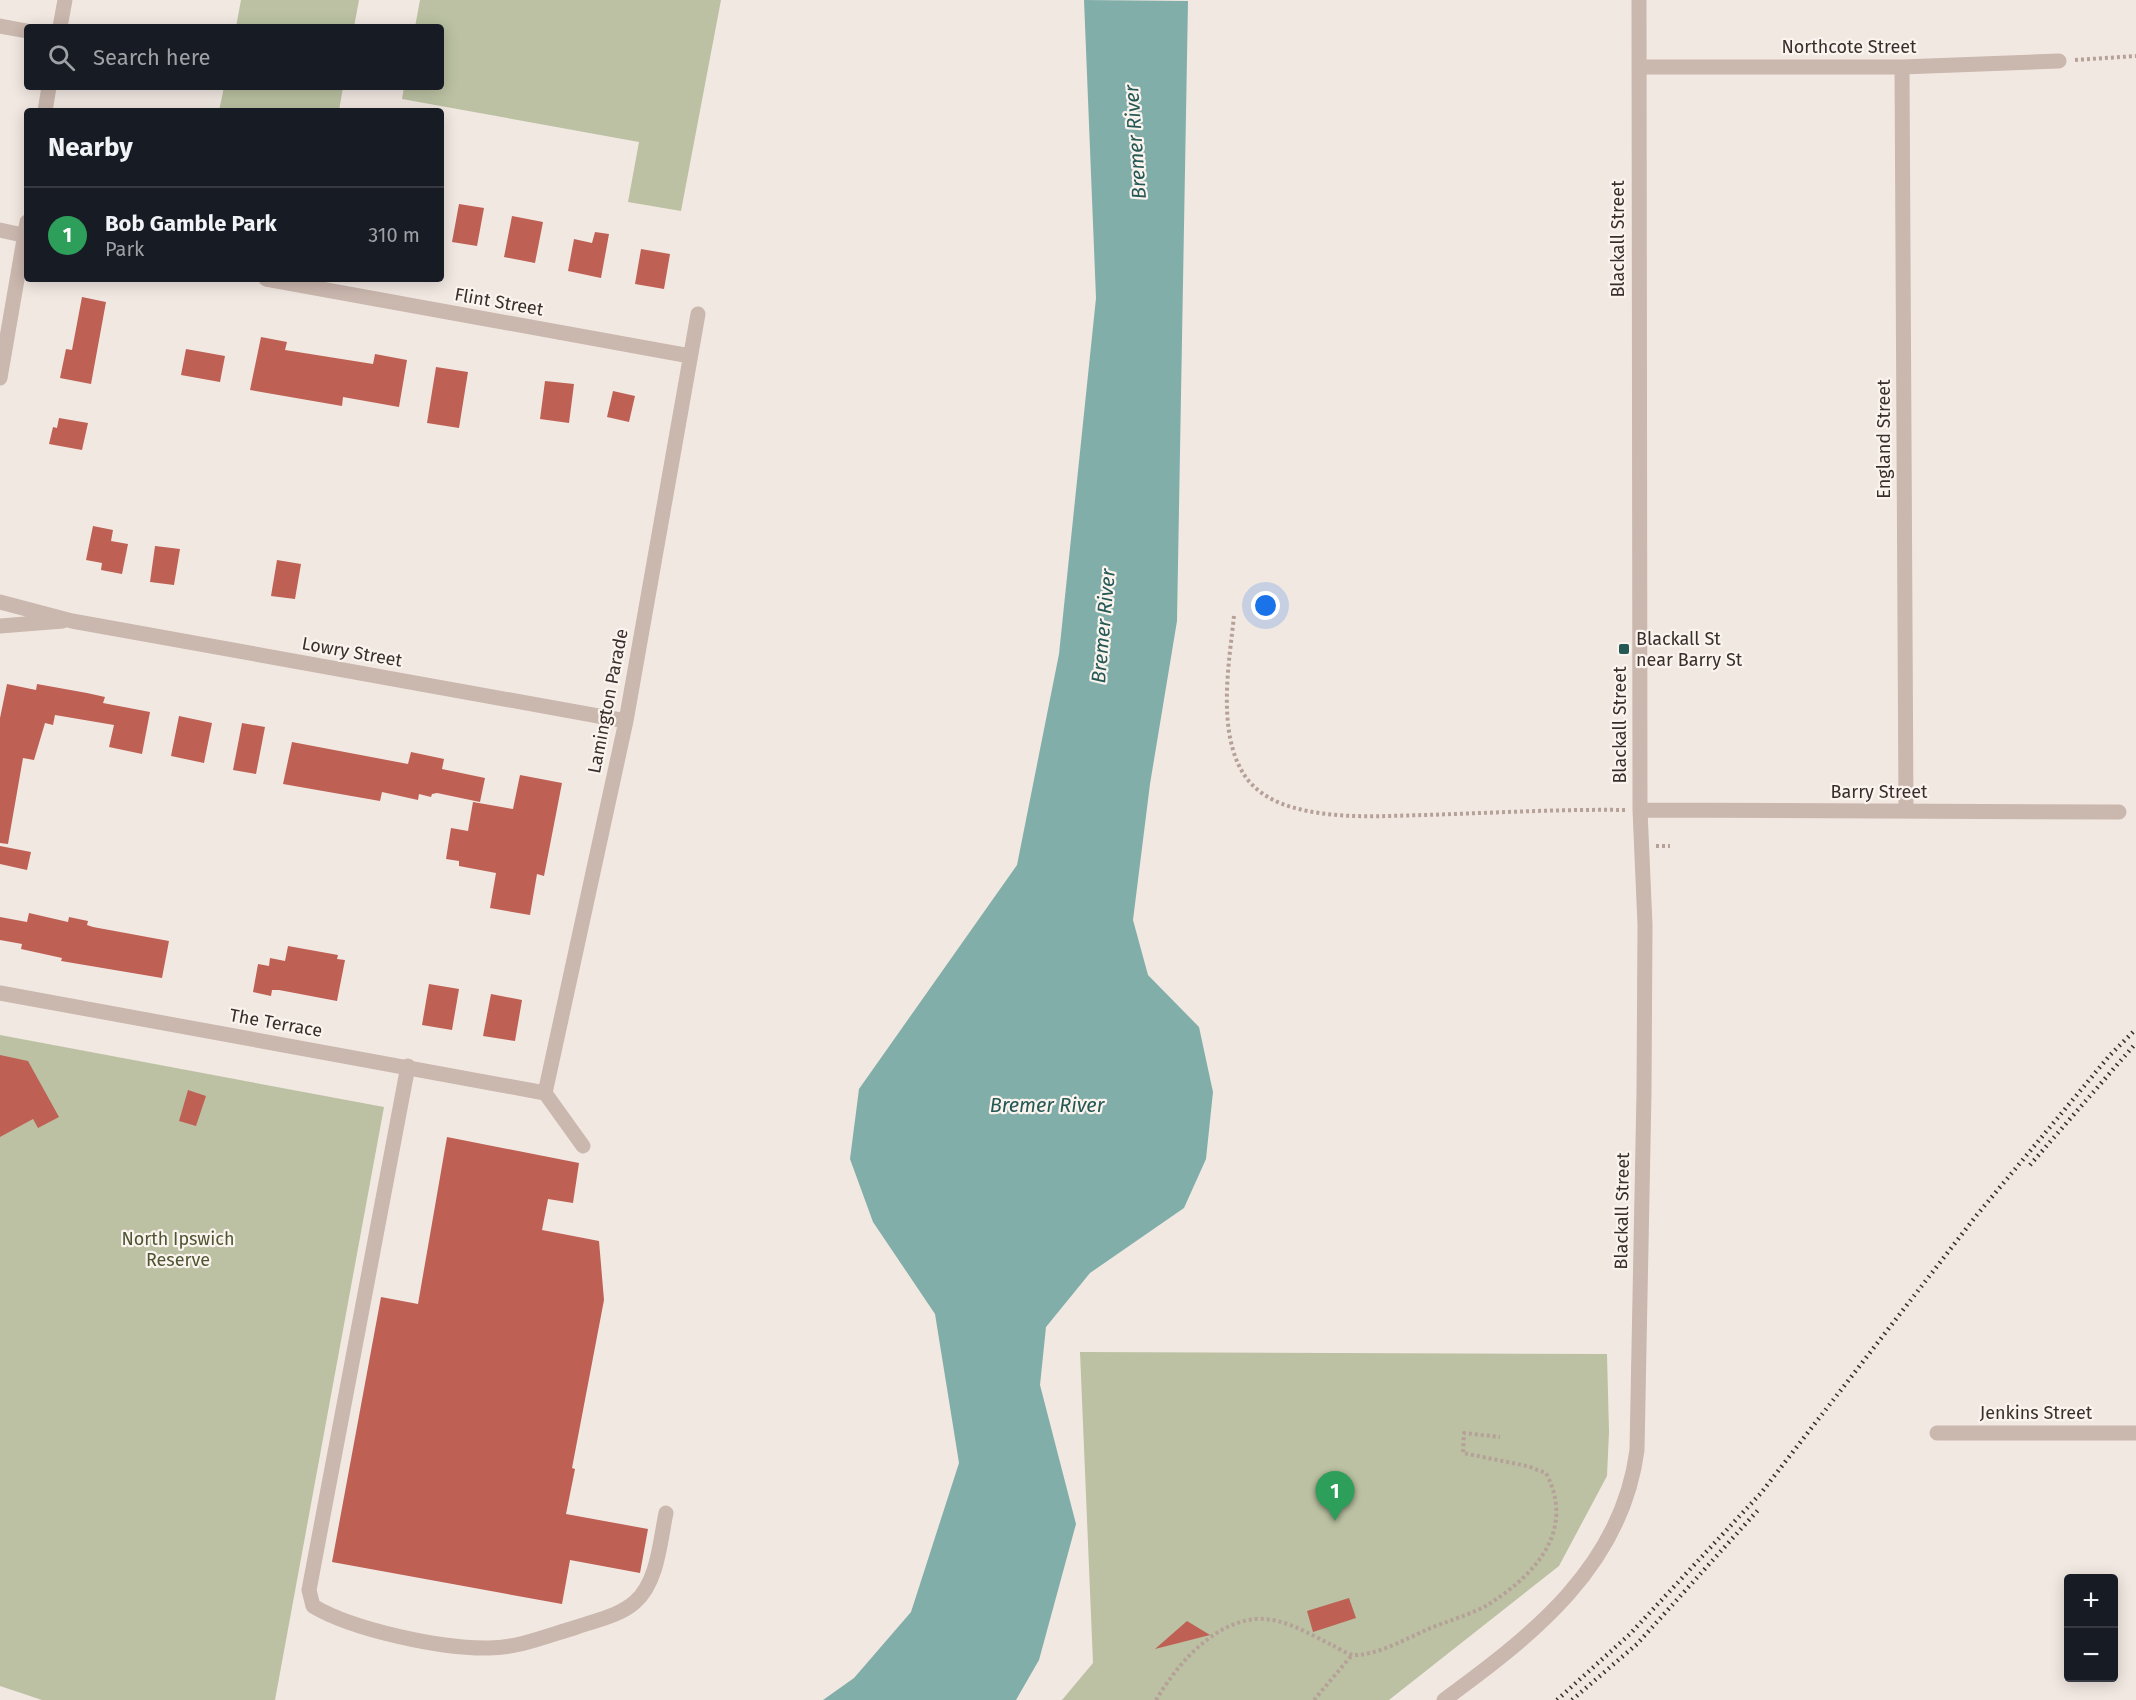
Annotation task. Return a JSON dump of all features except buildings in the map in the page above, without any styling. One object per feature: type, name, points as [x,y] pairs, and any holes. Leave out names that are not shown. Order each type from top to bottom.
[{"type":"street","points":[[61,24],[65,0]]},
{"type":"street","name":"Blackall Street","points":[[1444,1700],[1524,1637],[1589,1571],[1618,1522],[1634,1475],[1637,1450],[1645,925],[1640,810],[1638,0]]},
{"type":"street","points":[[0,26],[24,30]]},
{"type":"street","name":"Northcote Street","points":[[1639,67],[1902,67],[2059,61]]},
{"type":"street","name":"England Street","points":[[1902,67],[1906,811]]},
{"type":"street","points":[[46,108],[48,90]]},
{"type":"street","points":[[0,230],[24,231]]},
{"type":"street","points":[[0,378],[24,242]]},
{"type":"street","name":"Flint Street","points":[[283,282],[690,356]]},
{"type":"street","name":"Lamington Parade","points":[[545,1093],[626,721],[698,314]]},
{"type":"street","name":"Lowry Street","points":[[0,602],[72,621],[626,721]]},
{"type":"street","name":"Lowry Street","points":[[0,626],[72,621]]},
{"type":"street","name":"Barry Street","points":[[1640,810],[2119,812]]},
{"type":"street","name":"The Terrace","points":[[0,993],[408,1066],[545,1093]]},
{"type":"street","points":[[408,1066],[309,1590],[313,1606],[327,1614],[390,1635],[489,1648],[524,1643],[616,1614],[635,1602],[645,1591],[652,1576],[666,1513]]},
{"type":"street","points":[[545,1093],[583,1146]]},
{"type":"street","name":"Jenkins Street","points":[[1937,1433],[2136,1433]]},
{"type":"path","points":[[2059,61],[2136,56]]},
{"type":"path","points":[[1234,616],[1227,675],[1227,709],[1234,754],[1250,783],[1271,798],[1298,808],[1378,818],[1640,810]]},
{"type":"path","points":[[1314,1700],[1352,1655],[1393,1646],[1488,1605],[1542,1559],[1553,1538],[1556,1522],[1556,1498],[1546,1473],[1527,1466],[1463,1453],[1464,1433],[1500,1437]]},
{"type":"path","points":[[1156,1700],[1176,1669],[1215,1633],[1255,1619],[1286,1623],[1352,1655]]},
{"type":"green space","points":[[241,0],[359,0],[355,24],[237,24]]},
{"type":"green space","points":[[420,0],[721,0],[681,211],[628,202],[639,142],[402,99],[404,90],[444,90],[444,24],[416,24]]},
{"type":"green space","points":[[223,90],[342,90],[340,108],[220,108]]},
{"type":"green space","name":"North Ipswich Reserve","points":[[0,1035],[384,1107],[275,1700],[42,1700],[0,1686]]},
{"type":"green space","points":[[1080,1352],[1607,1354],[1609,1432],[1607,1476],[1559,1566],[1389,1700],[1062,1700],[1093,1663]]},
{"type":"water","name":"Bremer River","points":[[1084,0],[1188,1],[1177,621],[1150,784],[1133,920],[1148,975],[1199,1027],[1213,1092],[1206,1159],[1184,1208],[1090,1273],[1046,1327],[1040,1385],[1076,1524],[1039,1660],[1016,1700],[823,1700],[854,1678],[911,1612],[959,1463],[935,1314],[873,1222],[850,1159],[859,1089],[1017,865],[1059,654],[1096,298]]},
{"type":"railway","points":[[1557,1700],[1630,1634],[1761,1493],[1976,1216],[2110,1055],[2136,1029]]},
{"type":"railway","points":[[2030,1165],[2136,1043]]},
{"type":"railway","points":[[1572,1700],[1637,1644],[1759,1509]]},
{"type":"place","name":"Blackall St near Barry St","points":[[1624,649]]},
{"type":"place","name":"Bob Gamble Park","points":[[1335,1521]]}]
